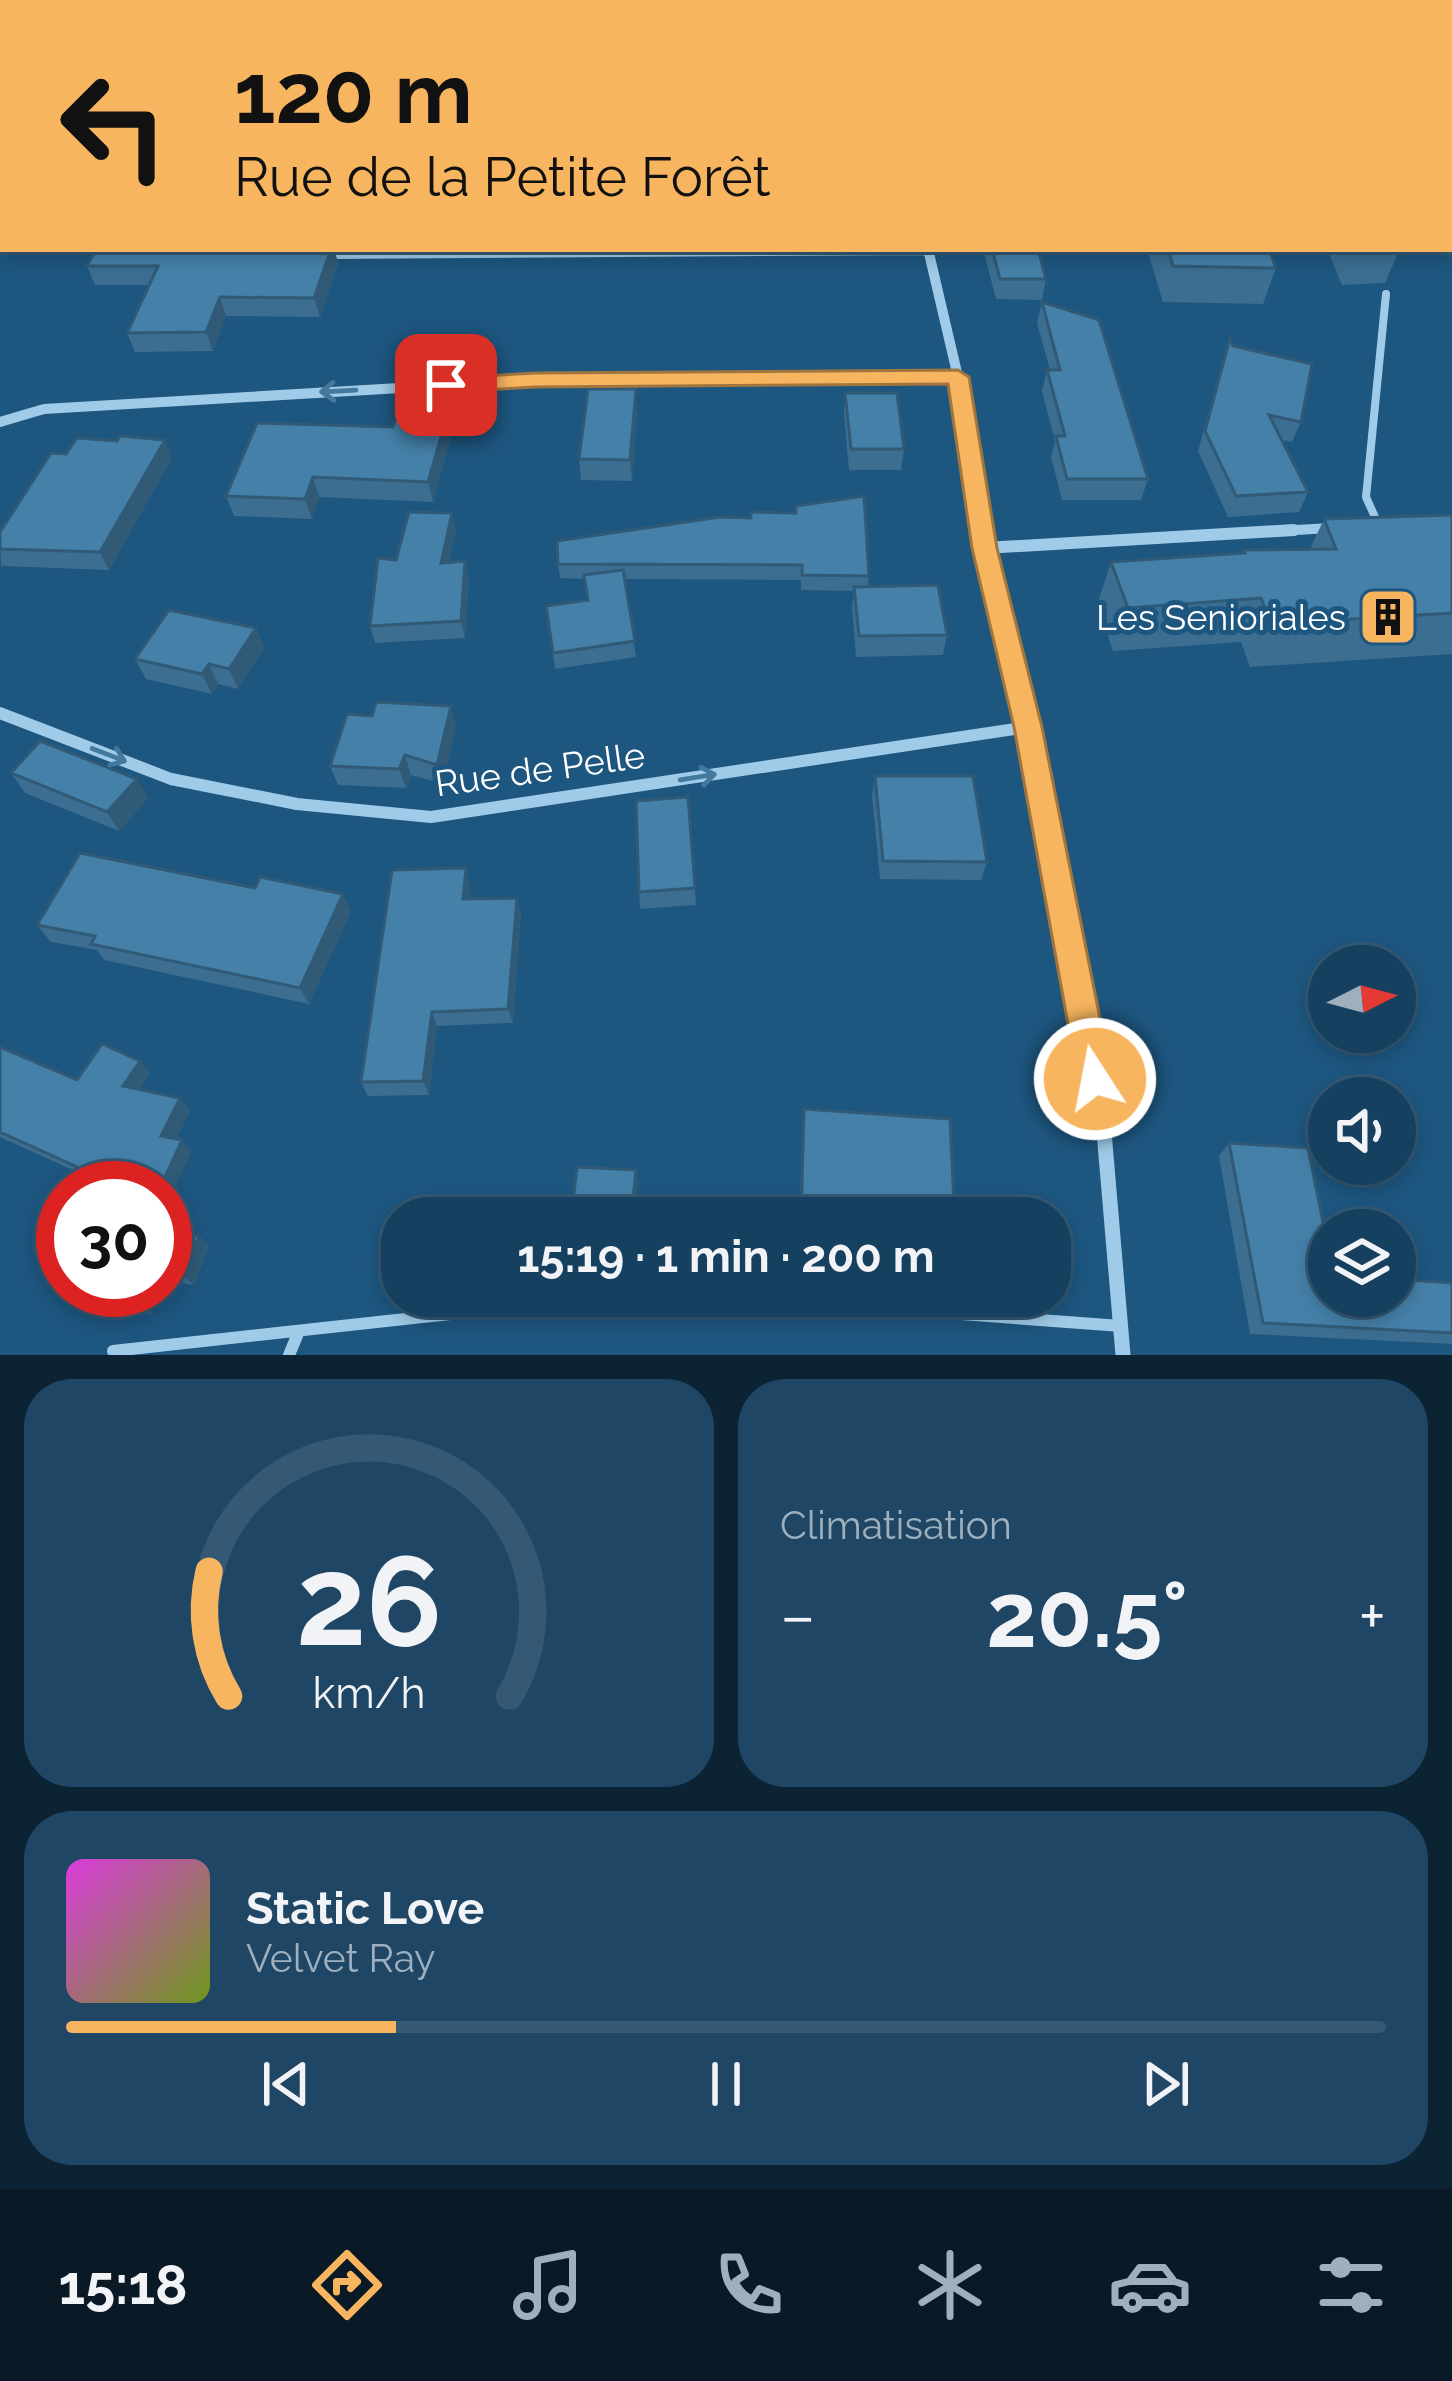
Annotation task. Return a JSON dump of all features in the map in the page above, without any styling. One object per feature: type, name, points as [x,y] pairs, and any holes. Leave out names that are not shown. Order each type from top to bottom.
[{"type":"street","points":[[300,254],[614,252]]},
{"type":"street","points":[[928,252],[958,377],[985,548],[1028,727],[1103,1120],[1123,1355]]},
{"type":"street","points":[[0,422],[44,409],[536,380],[958,377]]},
{"type":"street","points":[[985,548],[1398,525]]},
{"type":"street","name":"Rue de Pelle","points":[[0,713],[171,779],[297,804],[431,817],[1028,727]]},
{"type":"lane","points":[[1379,526],[1366,496],[1387,294]]},
{"type":"lane","points":[[113,1351],[425,1317]]},
{"type":"lane","points":[[1000,1317],[1121,1326]]},
{"type":"lane","points":[[289,1355],[299,1331]]},
{"type":"building","points":[[94,252],[330,252],[314,298],[220,297],[206,332],[127,333],[158,266],[87,266]]},
{"type":"building","points":[[993,252],[1039,252],[1046,279],[1000,279]]},
{"type":"building","points":[[1169,252],[1270,252],[1276,268],[1173,266]]},
{"type":"building","points":[[1042,302],[1099,320],[1148,479],[1067,479],[1056,436],[1065,436],[1047,370],[1060,370]]},
{"type":"building","points":[[1230,338],[1233,346],[1312,364],[1301,422],[1269,415],[1308,492],[1236,496],[1205,431]]},
{"type":"building","points":[[588,389],[636,389],[630,460],[579,459]]},
{"type":"building","points":[[845,393],[897,393],[904,449],[851,449]]},
{"type":"building","points":[[398,411],[448,413],[428,482],[313,477],[305,499],[226,496],[257,423],[393,427]]},
{"type":"building","points":[[120,436],[165,440],[100,552],[0,549],[0,532],[51,453],[66,454],[77,438],[117,441]]},
{"type":"building","points":[[864,496],[869,576],[802,575],[802,565],[558,564],[557,541],[720,517],[751,518],[751,512],[796,513],[796,506]]},
{"type":"building","points":[[409,512],[452,513],[441,563],[465,561],[461,621],[370,626],[378,558],[396,560]]},
{"type":"building","points":[[1452,515],[1452,613],[1271,624],[1261,598],[1128,608],[1111,562],[1244,550],[1336,549],[1324,519]]},
{"type":"building","points":[[623,570],[635,641],[553,653],[546,606],[588,600],[584,575]]},
{"type":"building","points":[[938,585],[947,635],[859,636],[854,587]]},
{"type":"building","points":[[169,610],[256,628],[229,669],[209,664],[202,674],[135,659]]},
{"type":"building","points":[[376,702],[451,706],[437,765],[405,755],[399,769],[330,766],[347,714],[372,716]]},
{"type":"building","points":[[40,741],[137,779],[107,812],[11,773]]},
{"type":"building","points":[[875,776],[973,776],[987,862],[883,861]]},
{"type":"building","points":[[688,797],[695,888],[639,892],[636,801]]},
{"type":"building","points":[[80,853],[255,888],[260,877],[343,894],[300,988],[91,944],[95,936],[37,925]]},
{"type":"building","points":[[466,868],[463,899],[517,898],[508,1009],[432,1012],[423,1081],[361,1082],[392,870]]},
{"type":"building","points":[[102,1044],[140,1061],[123,1086],[180,1098],[161,1136],[182,1140],[172,1161],[64,1161],[0,1132],[0,1047],[77,1080]]},
{"type":"building","points":[[804,1109],[950,1119],[954,1197],[802,1197]]},
{"type":"building","points":[[1229,1143],[1308,1148],[1308,1185],[1315,1185],[1320,1209],[1308,1209],[1308,1317],[1416,1317],[1416,1280],[1452,1283],[1452,1333],[1263,1323]]},
{"type":"building","points":[[577,1167],[636,1170],[633,1197],[573,1197]]},
{"type":"place","name":"Les Senioriales","points":[[1388,617]]},
{"type":"route","points":[[446,385],[958,377],[985,548],[1028,727],[1095,1079]]}]
